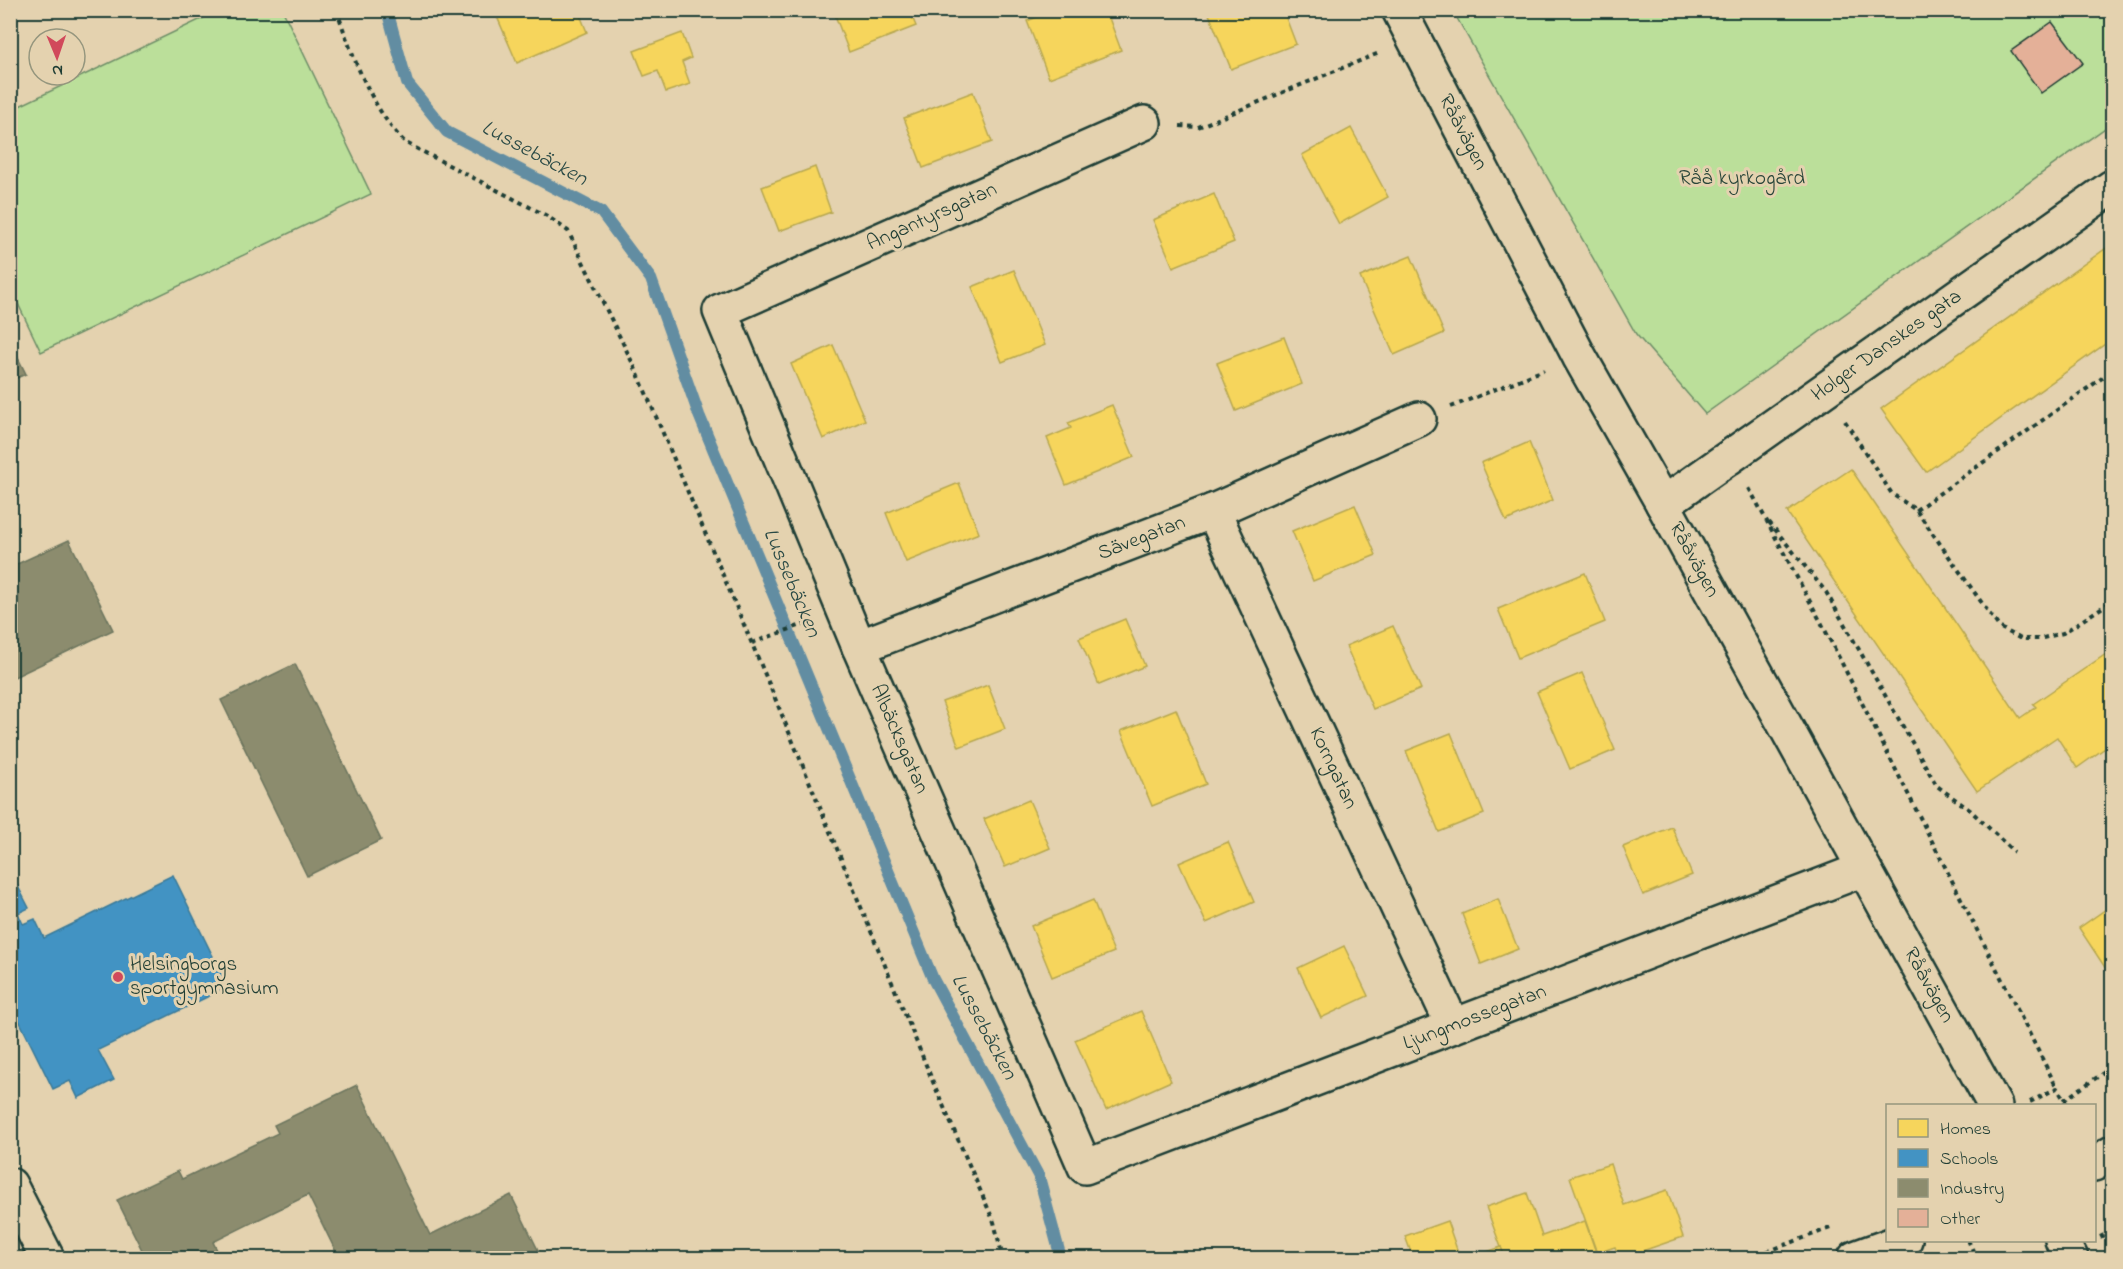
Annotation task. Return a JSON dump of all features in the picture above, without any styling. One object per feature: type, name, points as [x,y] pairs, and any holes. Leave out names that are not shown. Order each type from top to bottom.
[{"type":"street","name":"Rååvägen","points":[[1406,25],[1579,356],[1994,1104]]},
{"type":"street","name":"Angantyrsgatan","points":[[720,311],[1144,123]]},
{"type":"street","name":"Holger Danskes gata","points":[[1663,504],[2112,188]]},
{"type":"street","name":"Albäcksgatan","points":[[720,311],[859,646],[1084,1167]]},
{"type":"street","name":"Sävegatan","points":[[859,646],[1213,511],[1419,419]]},
{"type":"street","name":"Korngatan","points":[[1213,511],[1453,1026]]},
{"type":"street","name":"Ljungmossegatan","points":[[1084,1167],[1864,869]]},
{"type":"street","points":[[2096,1163],[2112,1153]]},
{"type":"street","points":[[10,1185],[47,1258]]},
{"type":"street","points":[[1855,1258],[1899,1242]]},
{"type":"street","points":[[2063,1242],[2070,1258]]},
{"type":"path","points":[[336,10],[365,83],[393,132],[406,143],[547,216],[568,231],[638,374],[752,643],[933,1082],[994,1222],[1003,1258]]},
{"type":"path","points":[[1144,123],[1198,127],[1406,25]]},
{"type":"path","points":[[1419,419],[1579,356]]},
{"type":"path","points":[[1916,510],[2112,371]]},
{"type":"path","points":[[1845,420],[1892,494],[1916,510],[1999,627],[2021,639],[2039,639],[2063,633],[2112,601]]},
{"type":"path","points":[[1731,456],[1827,634],[2067,1104]]},
{"type":"path","points":[[1763,514],[1826,592],[1937,786],[1970,810],[2014,852]]},
{"type":"path","points":[[752,643],[809,622]]},
{"type":"path","points":[[2064,1100],[2112,1067]]},
{"type":"path","points":[[2029,1104],[2057,1088]]},
{"type":"path","points":[[1750,1258],[1834,1227]]},
{"type":"path","points":[[1969,1242],[1974,1253]]},
{"type":"path","points":[[1949,1258],[1974,1253],[1997,1258]]},
{"type":"green space","points":[[218,11],[283,11],[371,194],[41,352],[11,289],[11,110],[59,87],[87,87],[87,74]]},
{"type":"green space","name":"Råå kyrkogård","points":[[1453,11],[2112,11],[2112,123],[1705,414],[1636,334]]},
{"type":"building: Homes","points":[[499,10],[578,10],[587,32],[517,63],[495,12]]},
{"type":"building: Homes","points":[[833,10],[909,10],[916,26],[849,52]]},
{"type":"building: Homes","points":[[1054,10],[1106,10],[1121,50],[1049,78],[1027,21]]},
{"type":"building: Homes","points":[[1217,10],[1283,10],[1296,44],[1231,69],[1209,14]]},
{"type":"building: Homes","points":[[682,33],[691,58],[682,62],[690,84],[666,92],[658,71],[644,76],[634,51]]},
{"type":"building: Homes","points":[[973,92],[992,142],[923,168],[904,118]]},
{"type":"building: Homes","points":[[1351,128],[1388,197],[1339,224],[1302,155]]},
{"type":"building: Homes","points":[[815,167],[831,212],[779,231],[762,187]]},
{"type":"building: Homes","points":[[1214,194],[1234,242],[1173,267],[1153,220]]},
{"type":"building: Homes","points":[[2112,244],[2112,339],[1926,472],[1881,409]]},
{"type":"building: Homes","points":[[1411,256],[1444,333],[1394,355],[1360,277]]},
{"type":"building: Homes","points":[[1014,270],[1045,345],[1002,362],[972,287]]},
{"type":"building: Homes","points":[[1284,337],[1302,384],[1236,411],[1217,363]]},
{"type":"building: Homes","points":[[833,345],[865,420],[823,439],[791,364]]},
{"type":"building: Homes","points":[[1112,405],[1134,457],[1066,485],[1047,438],[1071,428],[1068,423]]},
{"type":"building: Homes","points":[[1529,442],[1553,500],[1506,521],[1481,463]]},
{"type":"building: Homes","points":[[1851,469],[2020,718],[2036,707],[2033,704],[2112,650],[2112,743],[2077,768],[2057,737],[1977,791],[1787,512]]},
{"type":"building: Homes","points":[[959,483],[979,533],[906,562],[886,513]]},
{"type":"building: Homes","points":[[1355,505],[1376,555],[1313,581],[1292,531]]},
{"type":"building: Homes","points":[[1585,573],[1605,622],[1518,658],[1498,609]]},
{"type":"building: Homes","points":[[1125,619],[1145,666],[1099,685],[1079,638]]},
{"type":"building: Homes","points":[[1393,626],[1421,689],[1373,709],[1346,646]]},
{"type":"building: Homes","points":[[1582,673],[1615,750],[1570,769],[1537,692]]},
{"type":"building: Homes","points":[[988,685],[1005,729],[959,747],[942,702]]},
{"type":"building: Homes","points":[[1176,709],[1206,784],[1152,806],[1121,731]]},
{"type":"building: Homes","points":[[1451,733],[1484,814],[1439,832],[1406,751]]},
{"type":"building: Homes","points":[[1029,800],[1050,848],[1005,867],[984,819]]},
{"type":"building: Homes","points":[[1672,827],[1692,875],[1643,895],[1623,847]]},
{"type":"building: Homes","points":[[1228,842],[1254,902],[1206,923],[1179,863]]},
{"type":"building: Homes","points":[[1498,899],[1518,949],[1481,964],[1462,914]]},
{"type":"building: Homes","points":[[1093,900],[1114,952],[1052,977],[1031,926]]},
{"type":"building: Homes","points":[[2112,905],[2112,978],[2079,928]]},
{"type":"building: Homes","points":[[1344,946],[1368,996],[1321,1018],[1298,968]]},
{"type":"building: Homes","points":[[1141,1011],[1171,1081],[1106,1110],[1075,1040]]},
{"type":"building: Homes","points":[[1610,1164],[1624,1205],[1667,1190],[1683,1237],[1622,1258],[1619,1258],[1615,1247],[1597,1253],[1570,1177]]},
{"type":"building: Homes","points":[[1527,1193],[1542,1236],[1585,1221],[1598,1258],[1505,1258],[1486,1207]]},
{"type":"building: Homes","points":[[1447,1221],[1460,1258],[1413,1258],[1405,1236]]},
{"type":"building: Homes","points":[[1501,1247],[1505,1258],[1470,1258]]},
{"type":"building: Homes","points":[[1362,1252],[1364,1258],[1343,1258]]},
{"type":"building: Schools","points":[[10,871],[29,908],[18,913],[23,924],[35,919],[44,938],[173,875],[228,987],[98,1050],[114,1080],[78,1098],[70,1081],[53,1089],[10,1002]]},
{"type":"building: Industry","points":[[10,342],[26,374],[10,381]]},
{"type":"building: Industry","points":[[69,540],[113,630],[10,679],[10,556],[15,565]]},
{"type":"building: Industry","points":[[295,664],[381,840],[307,876],[221,700]]},
{"type":"building: Industry","points":[[357,1085],[430,1235],[511,1195],[542,1258],[339,1258],[308,1195],[213,1242],[221,1258],[146,1258],[117,1200],[178,1171],[182,1179],[278,1133],[274,1125]]},
{"type":"building: Other","points":[[2052,22],[2083,63],[2041,93],[2011,51]]},
{"type":"waterway","name":"Lussebäcken","points":[[387,10],[407,83],[447,132],[601,212],[651,279],[699,415],[933,979],[1039,1177],[1061,1258]]},
{"type":"place","name":"Helsingborgs sportgymnasium","points":[[118,977]]}]
